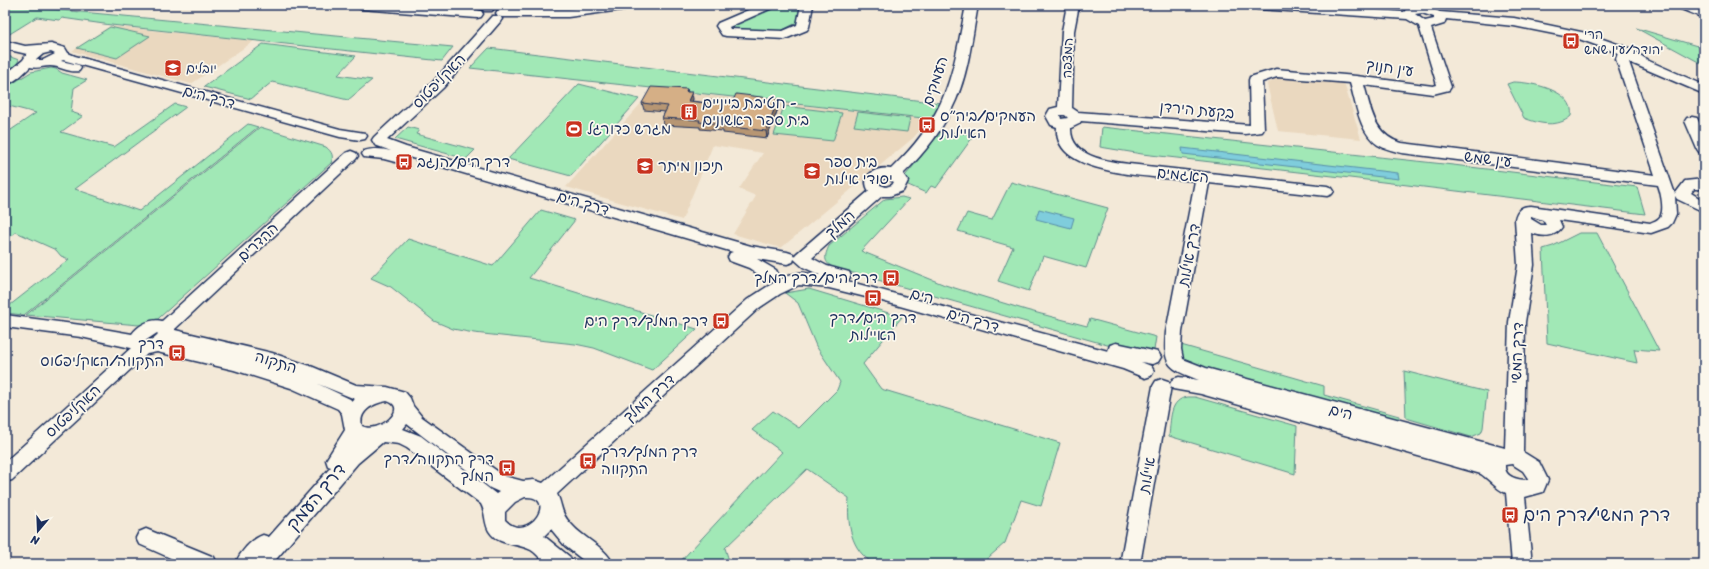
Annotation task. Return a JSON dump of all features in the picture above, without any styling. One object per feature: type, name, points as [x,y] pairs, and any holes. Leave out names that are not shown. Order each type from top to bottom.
[{"type":"street","points":[[361,5],[479,17],[488,21],[496,10],[568,12],[628,5]]},
{"type":"street","points":[[770,5],[749,8],[722,26],[726,32],[785,35],[803,27],[807,5]]},
{"type":"street","name":"העמקים","points":[[879,191],[873,185],[873,180],[884,173],[894,175],[915,154],[935,129],[945,112],[956,83],[972,5]]},
{"type":"street","name":"המצפה","points":[[1068,117],[1068,31],[1073,5]]},
{"type":"street","points":[[1257,5],[1410,16],[1424,24],[1435,24],[1439,17]]},
{"type":"street","points":[[1680,5],[1704,14]]},
{"type":"street","points":[[1410,16],[1410,12],[1412,10],[1422,7],[1439,17],[1515,26],[1581,40],[1644,62],[1704,90]]},
{"type":"street","name":"האקליפטוס","points":[[380,141],[438,85],[496,10]]},
{"type":"street","name":"האקליפטוס","points":[[362,135],[375,132],[382,127],[423,89],[472,34],[478,26],[479,17]]},
{"type":"street","points":[[1439,17],[1514,22],[1582,36],[1628,52],[1644,62]]},
{"type":"street","name":"עין חנוך","points":[[1265,76],[1276,73],[1356,80],[1433,90],[1444,87],[1424,24]]},
{"type":"street","name":"דרך הים","points":[[5,45],[35,59],[54,62],[136,84],[332,139],[338,142],[347,152]]},
{"type":"street","name":"דרך הים","points":[[35,59],[44,50],[56,48],[60,50],[64,56],[71,59],[340,133],[362,135]]},
{"type":"street","points":[[9,79],[35,59],[58,58],[62,53]]},
{"type":"street","points":[[1549,229],[1534,228],[1523,219],[1524,213],[1527,211],[1541,212],[1642,227],[1657,226],[1667,219],[1669,214],[1668,193],[1622,59],[1623,55]]},
{"type":"street","name":"בקעת הירדן","points":[[1068,117],[1245,130],[1257,129],[1255,80],[1265,76]]},
{"type":"street","name":"עין שמש","points":[[1356,80],[1372,131],[1380,139],[1390,145],[1402,148],[1664,181]]},
{"type":"street","name":"האגמים","points":[[1068,117],[1063,134],[1068,146],[1084,158],[1100,163],[1129,169],[1327,191]]},
{"type":"street","points":[[1692,121],[1704,149]]},
{"type":"street","points":[[362,135],[373,135],[380,141],[378,148],[370,154],[358,157],[347,152],[350,140],[362,135]]},
{"type":"street","name":"דרך הים","points":[[380,141],[409,152],[751,252],[799,260]]},
{"type":"street","name":"ההדרים","points":[[151,338],[347,152]]},
{"type":"street","name":"דרך הים","points":[[370,154],[384,154],[745,260],[755,264],[778,281],[796,280],[829,282],[882,295],[1127,363],[1150,362]]},
{"type":"street","name":"דרך אילות","points":[[1174,332],[1203,177]]},
{"type":"street","points":[[1704,184],[1690,184],[1682,196],[1704,208]]},
{"type":"street","name":"המלך","points":[[799,260],[879,191]]},
{"type":"street","points":[[1541,212],[1553,221],[1549,229]]},
{"type":"street","name":"דרך המשי","points":[[1509,457],[1517,322],[1526,265],[1523,219]]},
{"type":"street","points":[[1525,249],[1530,241],[1549,229],[1570,221],[1581,219]]},
{"type":"street","points":[[799,260],[810,269],[808,273],[774,290],[753,304],[765,288],[770,275],[770,270],[774,264],[799,260]]},
{"type":"street","name":"הים","points":[[799,260],[822,270],[886,286],[1130,353],[1150,362]]},
{"type":"street","name":"דרך המלך","points":[[548,500],[753,304]]},
{"type":"street","points":[[5,321],[151,338]]},
{"type":"street","points":[[1150,362],[1167,348],[1174,332]]},
{"type":"street","points":[[1150,362],[1151,380],[1170,385],[1183,378],[1184,374],[1177,362],[1173,349],[1174,332]]},
{"type":"street","name":"האקליפטוס","points":[[5,474],[151,338]]},
{"type":"street","name":"התקוה","points":[[151,338],[235,350],[272,360],[307,372],[358,393],[383,394]]},
{"type":"street","name":"התקוה","points":[[151,338],[296,382],[344,404],[350,412],[353,425]]},
{"type":"street","points":[[1150,362],[1166,356],[1177,362]]},
{"type":"street","name":"הים","points":[[1177,362],[1203,374],[1509,457]]},
{"type":"street","name":"הים","points":[[1170,385],[1208,389],[1477,464],[1488,468],[1498,475]]},
{"type":"street","name":"איילות","points":[[1130,564],[1170,385]]},
{"type":"street","points":[[563,564],[541,546],[529,540],[502,532],[497,526],[493,506],[488,498],[421,447],[404,437],[362,435],[353,425],[355,411],[371,398],[383,394],[398,397],[403,400],[405,409],[414,420],[497,482],[508,487],[522,489],[534,488],[548,500],[556,521],[562,529],[603,564]]},
{"type":"street","points":[[380,435],[394,428],[400,422],[405,409]]},
{"type":"street","name":"דרך העמק","points":[[245,564],[341,454],[349,442],[353,425]]},
{"type":"street","name":"דרך העמק","points":[[259,564],[351,457],[365,444],[380,435]]},
{"type":"street","points":[[1509,457],[1524,461],[1532,468],[1537,476],[1538,481],[1536,485],[1531,489],[1525,490],[1515,488],[1505,482],[1498,475],[1495,467],[1498,459],[1509,457]]},
{"type":"street","points":[[1515,488],[1522,564]]},
{"type":"street","points":[[495,519],[498,508],[503,500],[513,492],[522,489]]},
{"type":"street","points":[[517,537],[530,534],[542,527],[547,520],[548,500]]},
{"type":"street","points":[[146,538],[207,564]]},
{"type":"shaded area","name":"יובלים","points":[[110,26],[254,41],[191,84],[72,51]]},
{"type":"shaded area","points":[[1279,77],[1344,83],[1361,139],[1278,131],[1267,84]]},
{"type":"shaded area","points":[[654,89],[930,119],[913,138],[781,248],[733,234],[756,196],[739,189],[763,153],[713,145],[682,220],[566,187]]},
{"type":"green space","points":[[5,5],[453,47],[442,61],[111,25],[62,18],[59,20],[37,17],[8,35],[5,35]]},
{"type":"green space","points":[[782,5],[802,5],[798,22],[779,32],[730,28]]},
{"type":"green space","points":[[110,27],[150,36],[117,58],[77,48]]},
{"type":"green space","points":[[1636,28],[1704,48],[1704,65]]},
{"type":"green space","points":[[263,44],[356,56],[338,75],[372,80],[348,100],[272,82],[251,99],[204,87]]},
{"type":"green space","points":[[489,48],[940,103],[932,119],[470,68]]},
{"type":"green space","points":[[5,55],[19,60],[15,67],[5,75]]},
{"type":"green space","points":[[51,68],[62,73],[87,80],[74,88],[71,112],[83,116],[61,132],[114,147],[175,104],[186,107],[75,189],[139,211],[248,124],[258,127],[24,315],[5,313],[5,309],[69,259],[61,256],[56,250],[16,232],[5,240],[5,134],[36,113],[5,105],[5,88],[31,72]]},
{"type":"green space","points":[[1513,82],[1541,86],[1560,94],[1567,100],[1571,107],[1571,116],[1566,120],[1548,124],[1524,118],[1507,84]]},
{"type":"green space","name":"מגרש כדורגל","points":[[579,84],[639,99],[571,176],[508,159]]},
{"type":"green space","points":[[784,106],[842,113],[833,141],[774,135]]},
{"type":"green space","points":[[858,112],[910,118],[907,132],[854,126]]},
{"type":"green space","points":[[260,127],[326,147],[332,154],[331,163],[150,326],[26,315]]},
{"type":"green space","points":[[408,127],[419,130],[416,134],[475,150],[466,159],[395,139]]},
{"type":"green space","points":[[1102,127],[1453,165],[1637,187],[1645,214],[1142,154],[1100,147]]},
{"type":"green space","points":[[941,132],[975,134],[936,188],[931,186],[926,193],[906,184],[905,176]]},
{"type":"green space","points":[[1011,182],[1108,208],[1086,268],[1043,256],[1029,291],[998,281],[1013,247],[958,231],[967,213],[992,220]]},
{"type":"green space","points":[[902,197],[909,199],[861,251],[945,285],[1026,310],[1087,326],[1090,319],[1156,337],[1154,350],[1150,352],[1132,352],[829,265],[826,258],[829,246],[885,199]]},
{"type":"green space","points":[[541,210],[575,220],[529,278],[697,329],[652,370],[594,348],[575,344],[474,333],[453,329],[434,321],[391,287],[371,278],[408,239],[493,266]]},
{"type":"green space","points":[[1579,233],[1597,233],[1659,351],[1634,349],[1637,363],[1547,343],[1543,249],[1553,246]]},
{"type":"green space","points":[[809,289],[902,317],[863,364],[881,389],[1060,443],[1041,506],[1021,500],[1005,543],[981,564],[875,564],[860,552],[855,544],[850,526],[849,498],[807,469],[725,548],[730,564],[678,564],[782,452],[752,430],[773,411],[799,428],[837,390],[840,382],[816,346],[798,303],[785,293]]},
{"type":"green space","points":[[1181,345],[1324,386],[1324,395],[1399,416],[1399,426],[1209,373],[1185,361],[1181,355]]},
{"type":"green space","points":[[1404,371],[1487,392],[1483,428],[1481,433],[1471,437],[1406,418]]},
{"type":"green space","points":[[1188,397],[1195,397],[1297,426],[1295,474],[1169,436],[1174,406],[1177,402]]},
{"type":"water","points":[[1182,148],[1398,173],[1399,179],[1183,154]]},
{"type":"water","points":[[1039,209],[1074,218],[1071,228],[1036,219]]},
{"type":"building","points":[[651,87],[687,89],[686,92],[692,92],[688,101],[707,103],[708,100],[732,103],[736,94],[778,99],[766,131],[722,126],[723,124],[699,122],[700,120],[662,118],[668,106],[642,103]]},
{"type":"place","name":"הרי יהודה/עין שמש","points":[[1571,41]]},
{"type":"place","name":"יובלים","points":[[173,68]]},
{"type":"place","name":"חטיבת בייניים - בית ספר ראשונים","points":[[689,112]]},
{"type":"place","name":"העמקים/ביה״ס האיילות","points":[[927,125]]},
{"type":"place","name":"מגרש כדורגל","points":[[574,129]]},
{"type":"place","name":"דרך הים/הנגב","points":[[404,162]]},
{"type":"place","name":"תיכון מיתר","points":[[645,166]]},
{"type":"place","name":"בית ספר יסודי אילות","points":[[812,171]]},
{"type":"place","name":"דרך הים/דרך המלך","points":[[891,278]]},
{"type":"place","name":"דרך הים/דרך האיילות","points":[[873,298]]},
{"type":"place","name":"דרך המלך/דרך הים","points":[[721,321]]},
{"type":"place","name":"דרך התקווה/האקליפטוס","points":[[177,353]]},
{"type":"place","name":"דרך המלך/דרך התקווה","points":[[588,461]]},
{"type":"place","name":"דרך התקווה/דרך המלך","points":[[507,468]]},
{"type":"place","name":"דרך המשי/דרך הים","points":[[1510,515]]}]
